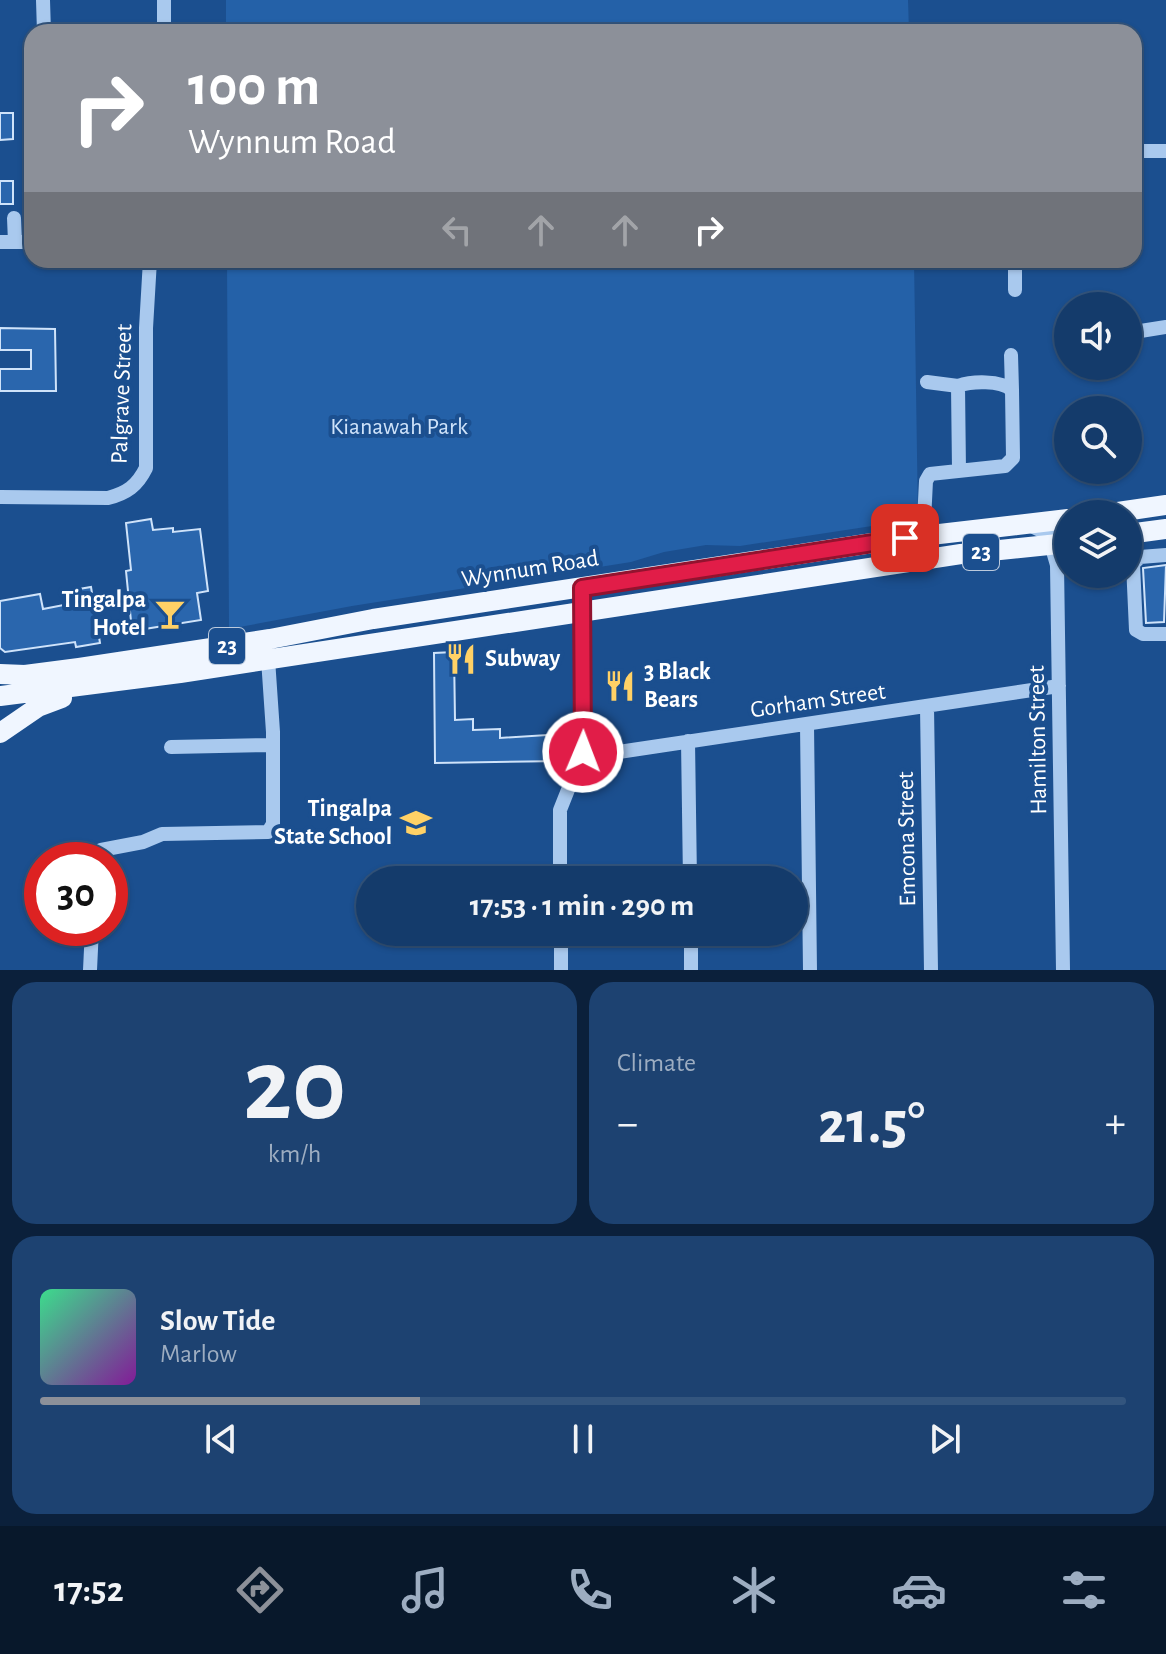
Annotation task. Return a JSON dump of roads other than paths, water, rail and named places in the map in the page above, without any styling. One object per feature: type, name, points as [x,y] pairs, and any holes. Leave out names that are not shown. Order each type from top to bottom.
[{"type":"main road","points":[[1142,508],[1166,505]]},
{"type":"main road","name":"Wynnum Road","points":[[0,674],[25,675],[69,670],[815,552],[948,532],[1054,521]]},
{"type":"main road","points":[[1142,532],[1166,529]]},
{"type":"main road","name":"Wynnum Road","points":[[0,696],[135,680],[835,572],[1054,545]]},
{"type":"main road","points":[[815,552],[817,563],[835,572]]},
{"type":"main road","name":"23","points":[[0,733],[47,702],[135,680]]},
{"type":"street","points":[[43,0],[44,24]]},
{"type":"street","points":[[164,0],[164,24]]},
{"type":"street","points":[[1142,151],[1166,151]]},
{"type":"street","points":[[7,242],[14,218]]},
{"type":"street","name":"Palgrave Street","points":[[0,497],[108,498],[125,494],[139,482],[146,468],[146,328],[150,268]]},
{"type":"street","points":[[1018,268],[1018,288]]},
{"type":"street","points":[[1142,331],[1166,327]]},
{"type":"street","points":[[924,521],[926,481],[930,474],[1005,466],[1013,458],[1011,355]]},
{"type":"street","points":[[927,382],[958,386],[966,383],[1006,385],[1012,390]]},
{"type":"street","points":[[958,386],[959,471]]},
{"type":"street","points":[[1027,524],[1054,539]]},
{"type":"street","points":[[1166,555],[1140,557],[1133,564],[1136,630],[1143,634],[1166,634]]},
{"type":"street","points":[[560,866],[560,810],[583,752],[582,588]]},
{"type":"street","name":"Hamilton Street","points":[[1058,588],[1063,970]]},
{"type":"street","points":[[128,845],[162,834],[268,832],[273,824],[273,738],[268,659]]},
{"type":"street","name":"Gorham Street","points":[[583,752],[612,753],[1059,686]]},
{"type":"street","name":"Emcona Street","points":[[927,707],[931,970]]},
{"type":"street","points":[[807,725],[810,970]]},
{"type":"street","points":[[171,747],[273,738]]},
{"type":"street","points":[[688,741],[690,866]]},
{"type":"street","points":[[90,970],[91,946]]},
{"type":"street","points":[[561,946],[561,970]]},
{"type":"street","points":[[691,946],[691,970]]},
{"type":"place","name":"Tingalpa Hotel","points":[[170,614]]},
{"type":"place","name":"Subway","points":[[461,659]]},
{"type":"place","name":"3 Black Bears","points":[[620,686]]},
{"type":"place","name":"Tingalpa State School","points":[[416,823]]},
{"type":"park label","name":"Kianawah Park","points":[[399,427]]}]
